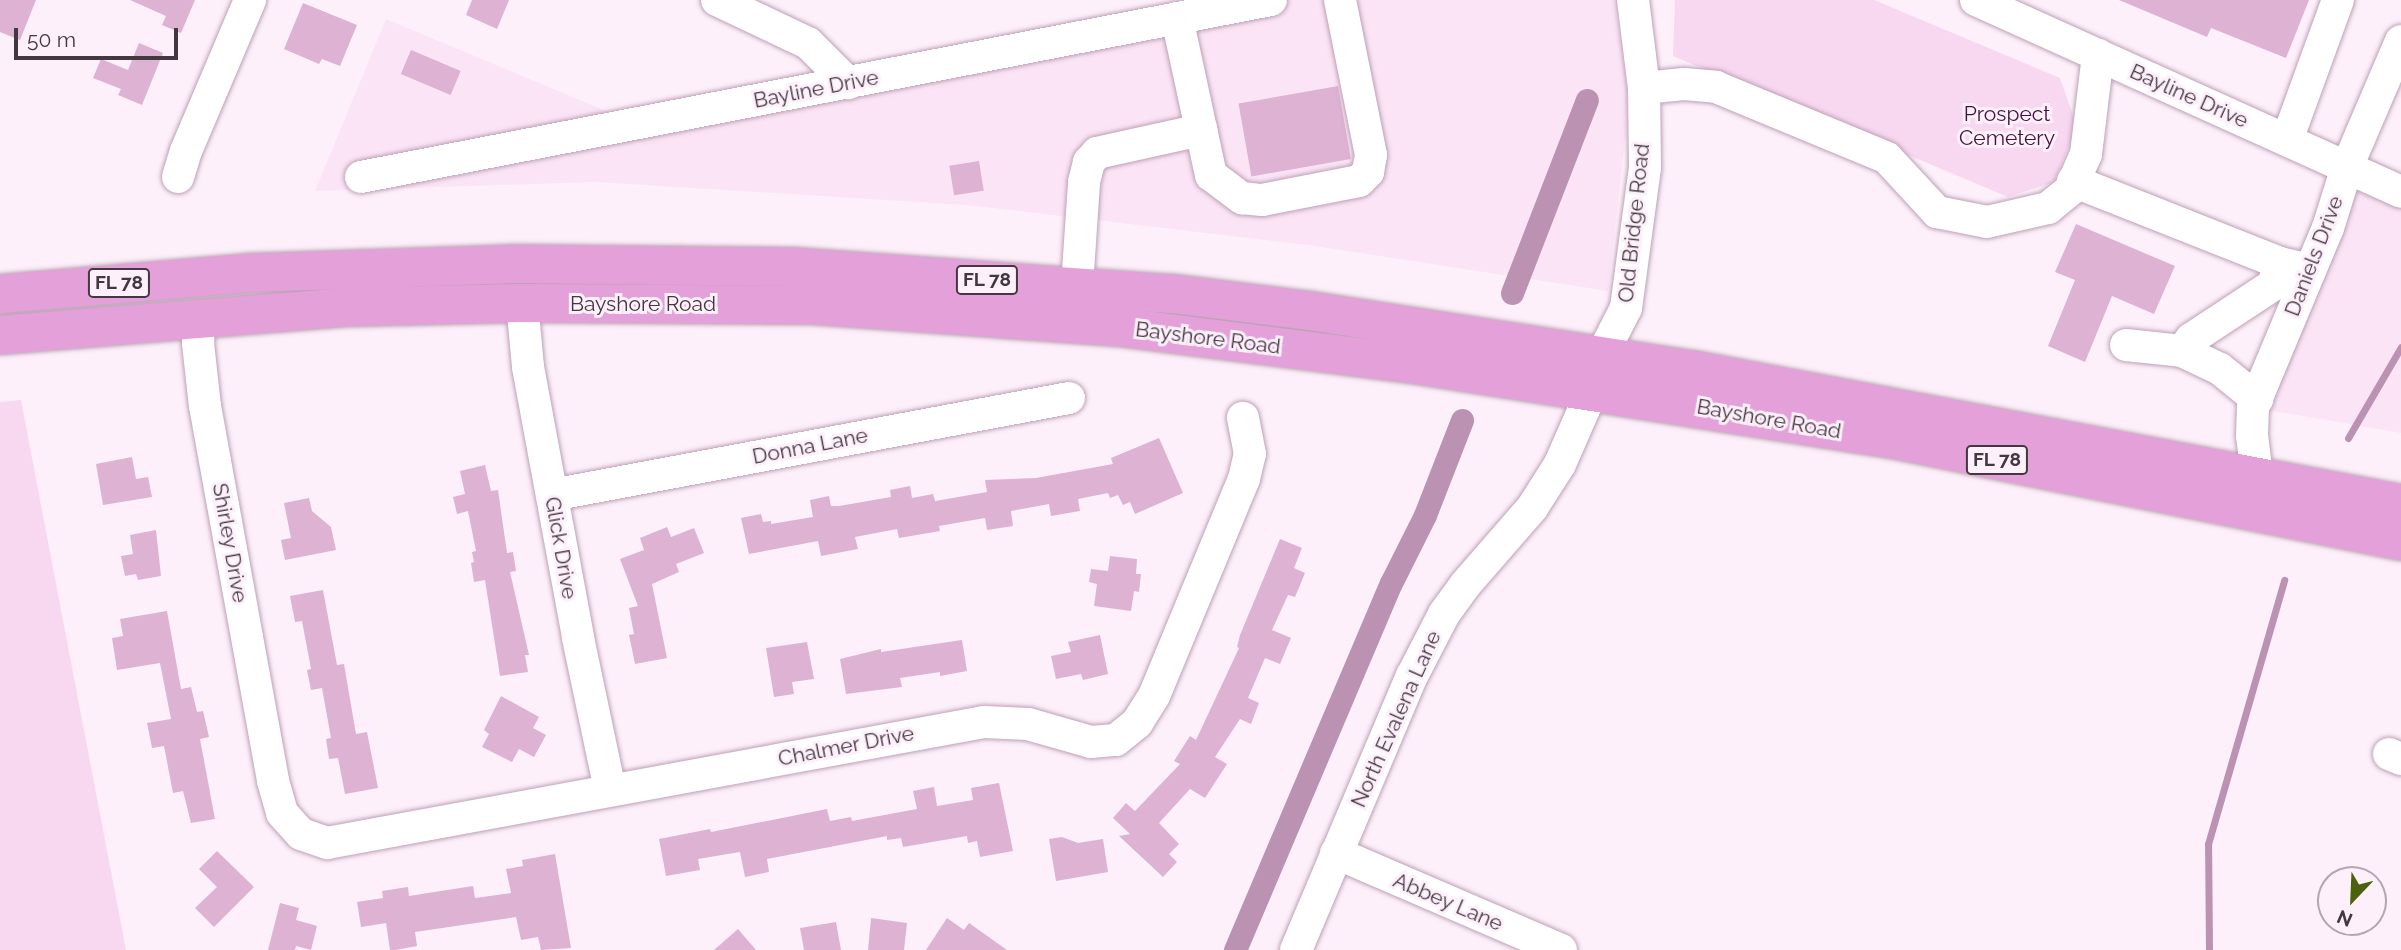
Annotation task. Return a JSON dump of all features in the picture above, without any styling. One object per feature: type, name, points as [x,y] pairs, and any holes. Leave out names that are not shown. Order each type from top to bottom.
[{"type":"main road","name":"Bayshore Road","points":[[0,294],[237,274],[513,264],[793,267],[1174,294],[1310,311],[1892,439],[2401,541]]},
{"type":"main road","points":[[199,319],[202,305],[237,274]]},
{"type":"main road","name":"Bayshore Road","points":[[0,335],[349,307],[522,303],[813,305],[1120,327],[1413,364],[1596,373],[1706,373],[2401,504]]},
{"type":"street","points":[[178,177],[250,0]]},
{"type":"street","points":[[717,0],[808,43],[848,83]]},
{"type":"street","name":"Bayline Drive","points":[[360,177],[1270,0]]},
{"type":"street","points":[[1177,19],[1211,175],[1242,198],[1262,200],[1359,181],[1368,172],[1371,155],[1340,0]]},
{"type":"street","name":"Old Bridge Road","points":[[1596,373],[1626,308],[1645,168],[1644,88],[1633,0]]},
{"type":"street","name":"Bayline Drive","points":[[1976,0],[2024,10],[2098,55],[2401,192]]},
{"type":"street","points":[[2287,140],[2338,0]]},
{"type":"street","name":"Daniels Drive","points":[[2257,476],[2251,395],[2328,228],[2347,167],[2401,41]]},
{"type":"street","points":[[1644,88],[1684,84],[1716,88],[1811,125],[1887,158],[1937,212],[1987,222],[2048,208],[2070,190],[2086,154],[2098,55]]},
{"type":"street","points":[[1077,286],[1084,182],[1089,162],[1097,153],[1201,130]]},
{"type":"street","points":[[2073,181],[2276,274]]},
{"type":"street","points":[[2182,351],[2191,339],[2276,274],[2310,270]]},
{"type":"street","points":[[2126,345],[2182,351],[2220,369],[2251,395],[2270,333],[2276,274]]},
{"type":"street","name":"Glick Drive","points":[[522,303],[528,366],[610,790]]},
{"type":"street","name":"Shirley Drive","points":[[199,319],[198,343],[205,406],[271,766]]},
{"type":"street","name":"North Evalena Lane","points":[[1296,950],[1412,676],[1444,614],[1465,585],[1532,508],[1560,464],[1596,373]]},
{"type":"street","name":"Donna Lane","points":[[552,495],[1069,398]]},
{"type":"street","name":"Chalmer Drive","points":[[271,766],[282,813],[301,834],[327,843],[984,722],[1028,724],[1090,742],[1116,740],[1138,723],[1154,696],[1244,479],[1250,454],[1243,418]]},
{"type":"street","name":"Abbey Lane","points":[[1336,853],[1561,950]]},
{"type":"shaded area","points":[[1238,0],[1614,0],[1627,86],[1626,129],[1608,291],[1308,245],[967,205],[597,182],[315,191],[386,19],[618,116]]},
{"type":"shaded area","points":[[2336,168],[2401,197],[2401,433],[2239,405]]},
{"type":"green space","name":"Prospect Cemetery","points":[[1675,0],[1874,0],[2060,78],[2077,127],[2054,182],[2008,197],[1673,56]]},
{"type":"green space","points":[[21,400],[126,950],[0,950],[0,402]]},
{"type":"building","points":[[0,0],[36,0],[20,40],[0,32]]},
{"type":"building","points":[[130,0],[195,0],[181,33],[162,25],[166,16]]},
{"type":"building","points":[[472,0],[509,0],[497,29],[466,15]]},
{"type":"building","points":[[2119,0],[2309,0],[2286,58],[2211,28],[2207,37]]},
{"type":"building","points":[[303,3],[357,25],[340,66],[322,59],[319,64],[284,49]]},
{"type":"building","points":[[139,43],[163,53],[142,105],[118,95],[121,89],[93,78],[101,59],[128,70]]},
{"type":"building","points":[[411,50],[461,71],[451,95],[401,74]]},
{"type":"building","points":[[1338,86],[1351,159],[1251,176],[1239,104]]},
{"type":"building","points":[[979,161],[984,191],[954,195],[949,166]]},
{"type":"building","points":[[2076,224],[2175,266],[2154,314],[2112,296],[2085,362],[2048,346],[2075,280],[2055,272]]},
{"type":"building","points":[[1159,438],[1183,493],[1135,514],[1130,502],[1123,505],[1118,495],[1110,498],[1108,493],[1078,499],[1080,511],[1051,516],[1049,504],[1011,511],[1013,526],[987,530],[985,518],[939,526],[940,531],[899,538],[897,529],[855,537],[858,549],[821,556],[818,541],[749,554],[741,518],[761,514],[763,522],[771,521],[771,524],[813,517],[810,500],[829,496],[831,506],[839,506],[891,497],[890,490],[910,486],[912,498],[933,494],[935,501],[987,492],[985,480],[1036,478],[1113,464],[1111,458]]},
{"type":"building","points":[[132,457],[136,479],[148,477],[152,497],[103,505],[96,464]]},
{"type":"building","points":[[485,465],[491,491],[498,490],[507,553],[513,552],[516,571],[510,572],[529,655],[525,655],[528,672],[500,676],[485,580],[474,582],[471,563],[474,562],[472,552],[476,551],[468,511],[457,514],[453,497],[465,494],[460,471]]},
{"type":"building","points":[[309,498],[312,511],[331,527],[336,550],[285,560],[281,540],[291,538],[284,503]]},
{"type":"building","points":[[667,527],[671,537],[694,528],[704,553],[676,564],[679,572],[652,584],[667,658],[635,664],[629,635],[634,634],[629,608],[638,606],[620,559],[644,550],[640,538]]},
{"type":"building","points":[[156,530],[161,576],[138,580],[136,574],[125,576],[121,556],[133,554],[130,535]]},
{"type":"building","points":[[1280,539],[1302,548],[1294,568],[1305,573],[1295,597],[1288,595],[1272,630],[1291,638],[1280,664],[1265,658],[1248,698],[1259,703],[1251,724],[1240,719],[1215,757],[1227,764],[1205,798],[1190,789],[1159,823],[1179,844],[1169,854],[1177,862],[1163,877],[1119,836],[1130,834],[1113,818],[1126,803],[1135,811],[1180,764],[1174,761],[1190,736],[1196,740],[1239,648],[1240,635]]},
{"type":"building","points":[[1110,556],[1137,559],[1136,574],[1141,574],[1139,592],[1134,591],[1131,611],[1094,606],[1097,584],[1089,582],[1091,569],[1108,571]]},
{"type":"building","points":[[323,590],[337,665],[344,664],[356,734],[367,732],[378,788],[345,794],[338,758],[329,759],[326,739],[331,738],[322,688],[311,690],[307,670],[311,669],[302,621],[295,622],[290,596]]},
{"type":"building","points":[[167,611],[181,689],[191,687],[197,712],[203,711],[209,737],[200,739],[215,819],[191,823],[183,791],[173,793],[164,746],[152,748],[147,723],[171,719],[160,663],[117,670],[112,638],[123,636],[120,619]]},
{"type":"building","points":[[1100,635],[1108,674],[1083,680],[1081,674],[1056,679],[1051,656],[1071,652],[1068,642]]},
{"type":"building","points":[[962,640],[967,671],[940,676],[940,672],[900,678],[902,687],[846,694],[840,659],[881,649],[881,652]]},
{"type":"building","points":[[807,642],[814,679],[792,682],[794,694],[774,697],[766,648]]},
{"type":"building","points":[[501,696],[539,717],[533,728],[546,735],[534,757],[519,749],[512,762],[482,747],[489,734],[484,730]]},
{"type":"building","points":[[999,783],[1013,851],[980,857],[977,841],[968,843],[967,836],[903,847],[901,838],[887,840],[887,836],[767,859],[769,872],[745,877],[740,852],[698,859],[700,870],[666,876],[659,839],[710,829],[711,832],[827,809],[830,821],[851,817],[852,821],[917,809],[913,791],[934,787],[937,806],[973,800],[971,788]]},
{"type":"building","points":[[1062,837],[1078,843],[1103,839],[1108,872],[1056,881],[1049,839]]},
{"type":"building","points":[[217,851],[254,887],[214,927],[195,908],[217,887],[199,869]]},
{"type":"building","points":[[555,854],[571,948],[541,950],[538,937],[521,940],[516,917],[415,932],[417,946],[395,950],[390,950],[386,923],[361,927],[357,902],[383,898],[382,891],[408,887],[409,896],[473,886],[475,898],[511,893],[506,869],[523,866],[522,860]]},
{"type":"building","points":[[280,903],[299,908],[296,920],[317,926],[311,950],[296,946],[295,950],[268,950]]},
{"type":"building","points":[[871,918],[907,923],[904,950],[868,950]]},
{"type":"building","points":[[947,918],[964,930],[969,923],[1007,950],[926,950]]},
{"type":"building","points":[[836,922],[841,950],[804,950],[800,928]]},
{"type":"building","points":[[738,929],[756,950],[714,950]]},
{"type":"waterway","points":[[1512,293],[1587,100]]},
{"type":"waterway","points":[[2348,438],[2401,347]]},
{"type":"waterway","points":[[1235,950],[1391,583],[1425,515],[1462,420]]},
{"type":"waterway","points":[[2209,950],[2208,844],[2284,580]]}]
